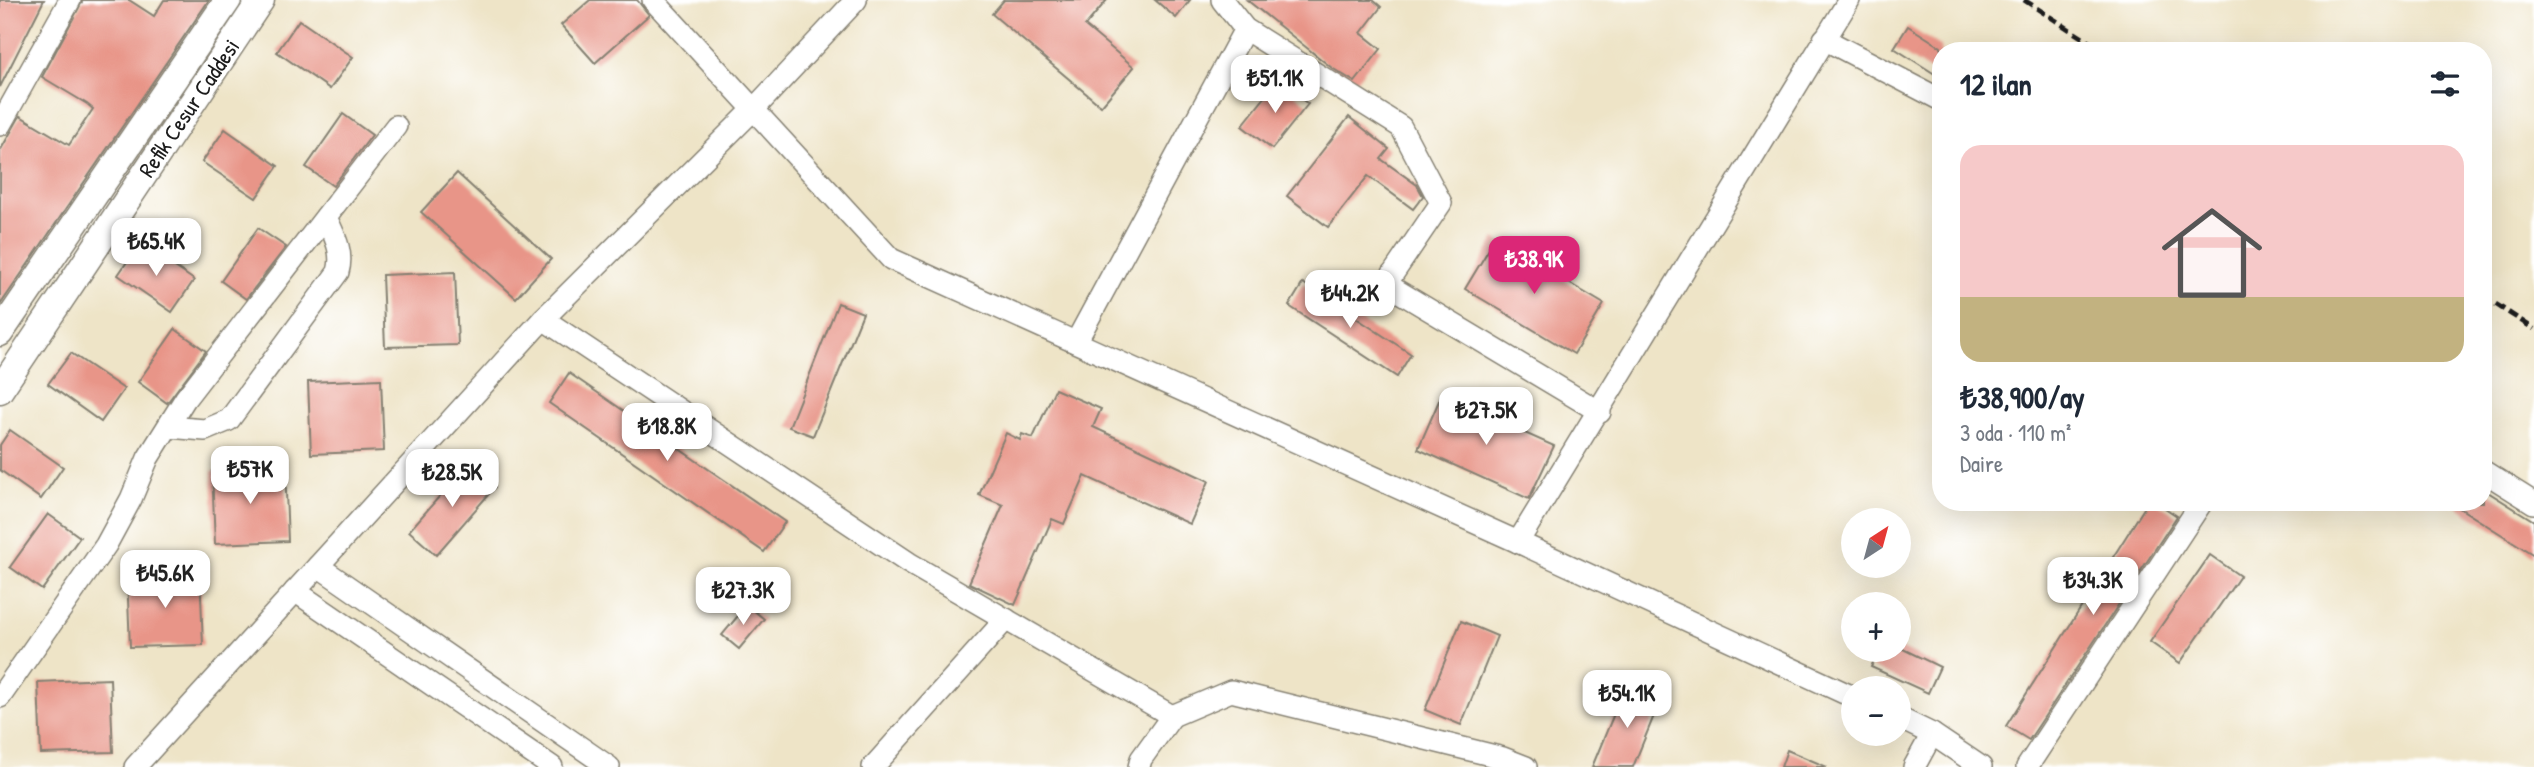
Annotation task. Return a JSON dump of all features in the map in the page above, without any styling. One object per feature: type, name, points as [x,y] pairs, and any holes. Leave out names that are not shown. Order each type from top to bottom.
[{"type":"street","points":[[0,125],[70,0]]},
{"type":"street","name":"Refik Cesur Caddesi","points":[[1,331],[228,0]]},
{"type":"street","name":"Refik Cesur Caddesi","points":[[0,390],[261,0]]},
{"type":"street","points":[[653,0],[891,259],[1518,542],[1841,691]]},
{"type":"street","points":[[135,767],[543,319],[753,110],[856,0]]},
{"type":"street","points":[[1222,0],[1245,29],[1401,127],[1441,203],[1386,284],[1600,412]]},
{"type":"street","points":[[1518,542],[1600,412],[1849,0]]},
{"type":"street","points":[[1076,342],[1245,29]]},
{"type":"street","points":[[1824,39],[1932,95]]},
{"type":"street","points":[[0,697],[107,545],[149,458],[185,399],[396,126]]},
{"type":"street","points":[[168,427],[205,430],[229,419],[237,409],[338,272],[341,261],[339,247],[326,217]]},
{"type":"street","points":[[543,319],[909,563],[1172,716]]},
{"type":"street","points":[[1,331],[29,349]]},
{"type":"street","points":[[2492,477],[2534,503]]},
{"type":"street","points":[[2027,767],[2196,511]]},
{"type":"street","points":[[318,566],[609,767]]},
{"type":"street","points":[[295,591],[552,767]]},
{"type":"street","points":[[873,767],[1006,619]]},
{"type":"street","points":[[1139,767],[1141,759],[1172,716],[1231,691],[1503,758],[1526,767]]},
{"type":"street","points":[[1911,724],[1932,734],[1981,767]]},
{"type":"street","points":[[1914,767],[1932,734]]},
{"type":"building","points":[[0,0],[44,0],[0,87]]},
{"type":"building","points":[[83,0],[129,0],[154,16],[164,0],[209,0],[0,305],[0,151],[20,116],[69,145],[93,109],[42,77]]},
{"type":"building","points":[[590,0],[637,0],[649,15],[595,63],[561,25]]},
{"type":"building","points":[[1004,0],[1107,0],[1085,26],[1134,67],[1101,106],[992,14]]},
{"type":"building","points":[[1155,0],[1190,0],[1176,18]]},
{"type":"building","points":[[1247,0],[1373,0],[1381,7],[1361,33],[1381,49],[1355,82],[1332,68]]},
{"type":"building","points":[[299,20],[353,57],[330,89],[277,52]]},
{"type":"building","points":[[1908,26],[1933,42],[1932,72],[1894,48]]},
{"type":"building","points":[[1278,81],[1308,104],[1272,149],[1242,126]]},
{"type":"building","points":[[343,114],[372,135],[333,186],[306,167]]},
{"type":"building","points":[[1349,117],[1389,149],[1381,159],[1417,185],[1423,196],[1413,209],[1368,176],[1328,227],[1287,196]]},
{"type":"building","points":[[225,129],[278,166],[256,198],[202,162]]},
{"type":"building","points":[[457,173],[551,259],[516,298],[421,212]]},
{"type":"building","points":[[258,228],[286,247],[246,299],[221,281]]},
{"type":"building","points":[[1495,239],[1604,304],[1574,354],[1465,289]]},
{"type":"building","points":[[140,243],[194,280],[172,312],[118,275]]},
{"type":"building","points":[[455,272],[458,345],[385,347],[382,275]]},
{"type":"building","points":[[1303,283],[1411,354],[1397,377],[1289,306]]},
{"type":"building","points":[[838,303],[863,313],[813,436],[789,427]]},
{"type":"building","points":[[175,329],[206,351],[167,403],[138,382]]},
{"type":"building","points":[[71,353],[124,389],[101,422],[48,384]]},
{"type":"building","points":[[569,373],[785,522],[764,552],[549,403]]},
{"type":"building","points":[[381,379],[384,451],[311,454],[308,382]]},
{"type":"building","points":[[1055,389],[1101,409],[1093,427],[1209,481],[1190,524],[1085,476],[1064,524],[1052,519],[1015,605],[969,583],[1003,505],[979,495],[1006,433],[1020,440],[1022,434],[1033,438]]},
{"type":"building","points":[[1441,396],[1554,446],[1529,499],[1418,449]]},
{"type":"building","points":[[10,430],[63,467],[41,499],[0,470],[0,445]]},
{"type":"building","points":[[468,464],[495,487],[436,555],[409,531]]},
{"type":"building","points":[[285,468],[288,541],[215,544],[212,471]]},
{"type":"building","points":[[2492,495],[2534,521],[2534,555],[2464,511],[2492,511]]},
{"type":"building","points":[[2142,511],[2170,511],[2177,516],[2029,740],[2006,726]]},
{"type":"building","points":[[48,514],[80,537],[42,590],[10,567]]},
{"type":"building","points":[[2210,555],[2240,576],[2180,663],[2150,642]]},
{"type":"building","points":[[200,572],[203,645],[130,647],[127,575]]},
{"type":"building","points":[[747,605],[764,619],[739,649],[722,635]]},
{"type":"building","points":[[1461,621],[1497,636],[1461,725],[1425,710]]},
{"type":"building","points":[[1911,653],[1940,667],[1928,693],[1911,685],[1911,676],[1891,676],[1871,667],[1873,662],[1911,662]]},
{"type":"building","points":[[110,679],[113,752],[41,754],[38,682]]},
{"type":"building","points":[[1625,687],[1660,701],[1633,767],[1592,767]]},
{"type":"building","points":[[1787,750],[1827,767],[1781,767]]},
{"type":"railway","points":[[2024,0],[2089,42]]},
{"type":"railway","points":[[2492,302],[2534,329]]}]
